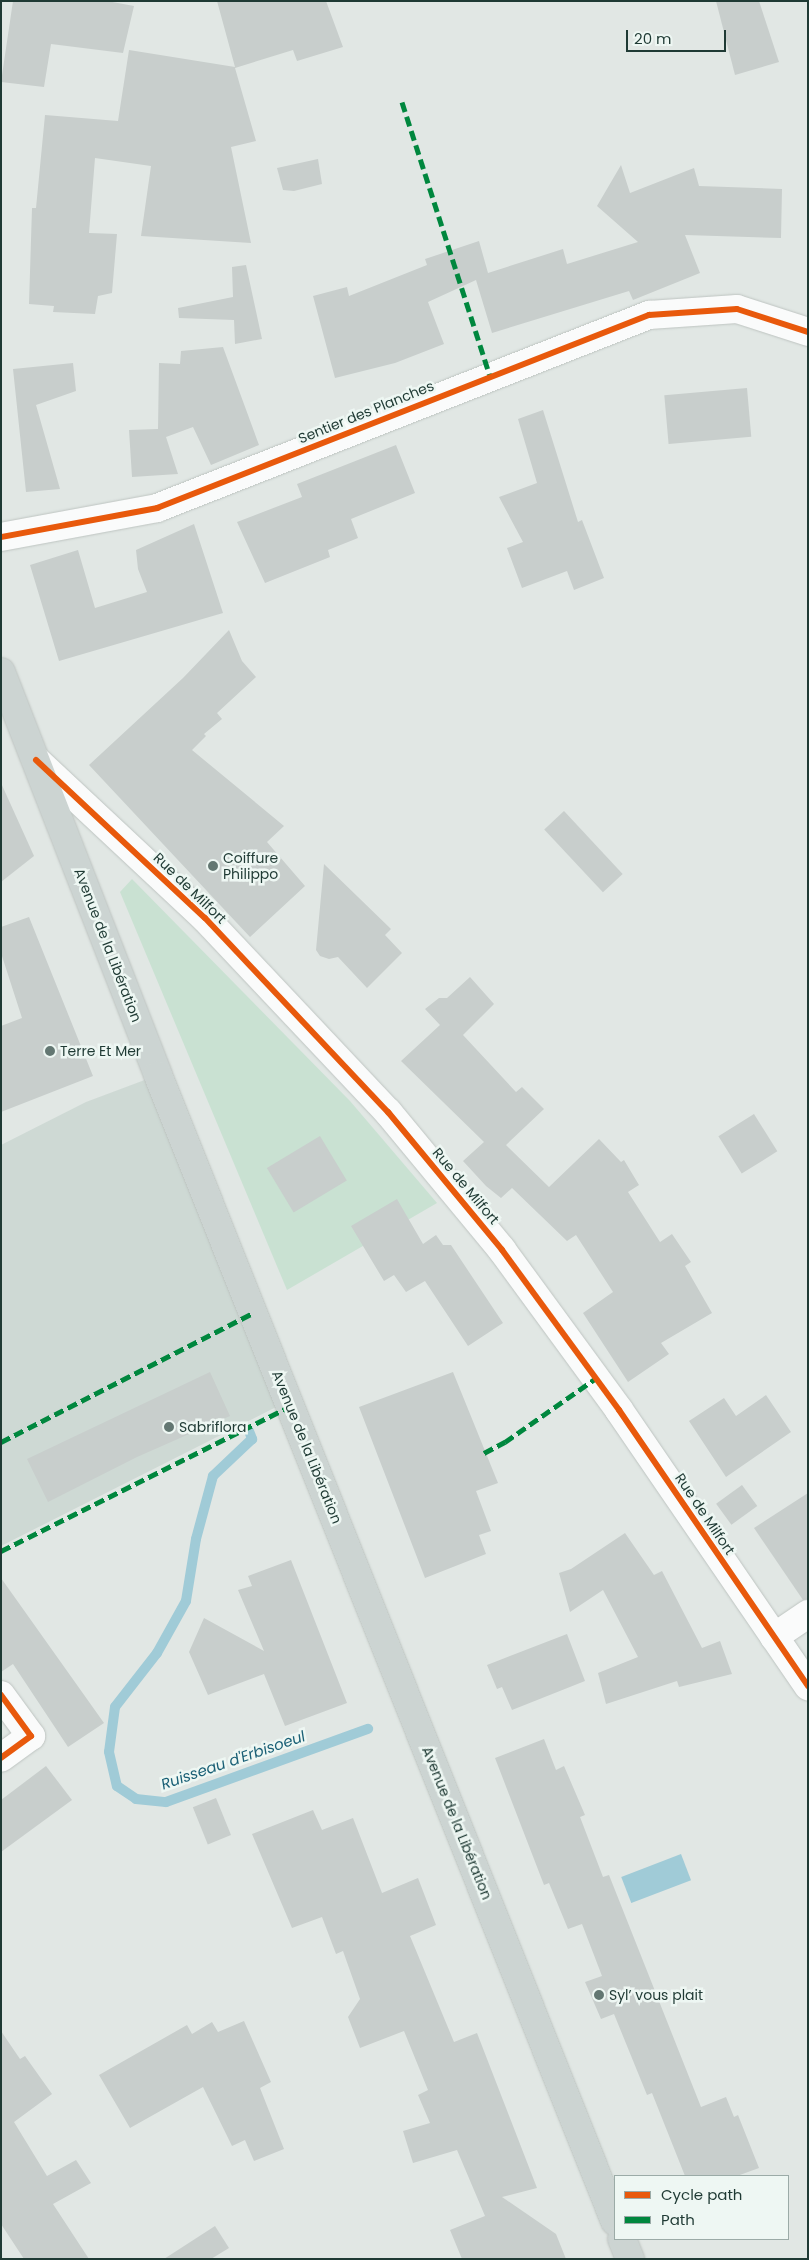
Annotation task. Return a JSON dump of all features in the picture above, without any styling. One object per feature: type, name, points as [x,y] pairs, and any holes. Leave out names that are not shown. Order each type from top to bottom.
[{"type":"main road","name":"Avenue de la Libération","points":[[1,672],[158,1075],[614,2218]]},
{"type":"main road","points":[[622,2240],[630,2259]]},
{"type":"street","name":"Sentier des Planches","points":[[1,537],[157,508],[649,315],[737,310],[808,332]]},
{"type":"street","name":"Rue de Milfort","points":[[36,760],[205,918],[388,1112],[502,1250],[619,1410],[808,1686]]},
{"type":"street","points":[[774,1637],[808,1614]]},
{"type":"street","points":[[1,1695],[31,1736],[1,1758]]},
{"type":"shaded area","points":[[158,1075],[288,1401],[1,1546],[1,1145],[86,1102]]},
{"type":"green space","points":[[132,879],[350,1101],[437,1203],[287,1290],[120,892]]},
{"type":"water","points":[[681,1854],[691,1880],[631,1903],[621,1877]]},
{"type":"building","points":[[13,1],[107,1],[134,6],[123,53],[51,44],[44,87],[1,82]]},
{"type":"building","points":[[217,1],[326,1],[343,47],[297,61],[293,50],[235,68],[256,141],[231,147],[251,243],[141,236],[151,166],[95,158],[89,233],[117,234],[112,293],[98,296],[95,314],[53,312],[54,306],[29,304],[32,208],[36,208],[45,115],[118,121],[129,50],[235,67]]},
{"type":"building","points":[[716,1],[759,1],[779,62],[735,75]]},
{"type":"building","points":[[318,159],[322,184],[294,191],[283,190],[277,168]]},
{"type":"building","points":[[621,165],[630,193],[694,168],[699,186],[782,189],[781,238],[685,235],[700,273],[633,300],[629,291],[492,333],[476,280],[428,302],[444,344],[395,363],[335,378],[313,296],[347,287],[349,296],[427,265],[425,259],[479,241],[488,273],[563,249],[567,264],[638,242],[597,206]]},
{"type":"building","points":[[246,265],[262,339],[235,344],[234,320],[179,318],[178,308],[233,297],[232,267]]},
{"type":"building","points":[[223,347],[259,445],[211,465],[193,427],[166,437],[178,474],[132,477],[129,430],[158,429],[159,363],[180,364],[181,351]]},
{"type":"building","points":[[73,363],[76,391],[36,405],[60,489],[26,492],[13,369]]},
{"type":"building","points":[[747,388],[751,437],[669,444],[664,395]]},
{"type":"building","points":[[543,410],[578,522],[582,520],[604,578],[574,590],[567,571],[522,588],[507,548],[523,542],[499,497],[537,483],[518,419]]},
{"type":"building","points":[[396,445],[415,493],[351,519],[358,538],[328,550],[330,557],[265,583],[237,522],[302,497],[297,484]]},
{"type":"building","points":[[194,524],[223,613],[59,661],[30,565],[78,550],[95,608],[147,592],[138,569],[136,550]]},
{"type":"building","points":[[229,630],[242,661],[256,677],[217,713],[222,719],[204,734],[206,736],[192,750],[284,826],[267,842],[305,886],[250,937],[89,765],[183,678]]},
{"type":"building","points":[[1,783],[34,856],[1,882]]},
{"type":"building","points":[[564,811],[623,874],[603,892],[544,829]]},
{"type":"building","points":[[324,864],[391,929],[385,935],[402,953],[367,988],[338,957],[329,959],[320,956],[316,950]]},
{"type":"building","points":[[29,917],[93,1076],[1,1112],[1,1026],[22,1018],[1,953],[1,927]]},
{"type":"building","points":[[470,977],[494,1004],[463,1035],[516,1092],[522,1087],[544,1109],[506,1145],[549,1187],[599,1139],[621,1162],[624,1160],[639,1185],[628,1192],[660,1242],[672,1234],[691,1262],[685,1266],[712,1313],[661,1343],[669,1354],[628,1382],[583,1313],[613,1292],[576,1235],[567,1241],[512,1188],[501,1198],[486,1186],[463,1161],[484,1142],[401,1061],[440,1025],[425,1009],[439,998],[447,998]]},
{"type":"building","points":[[754,1114],[777,1151],[742,1174],[718,1136]]},
{"type":"building","points":[[320,1136],[347,1181],[294,1213],[267,1168]]},
{"type":"building","points":[[397,1199],[423,1244],[436,1235],[443,1245],[451,1245],[503,1323],[468,1346],[425,1281],[406,1292],[394,1275],[384,1281],[351,1226]]},
{"type":"building","points":[[210,1372],[230,1416],[137,1457],[48,1502],[27,1459]]},
{"type":"building","points":[[453,1372],[498,1483],[476,1491],[491,1531],[479,1535],[486,1554],[425,1578],[359,1407]]},
{"type":"building","points":[[766,1395],[791,1432],[726,1477],[689,1421],[724,1398],[736,1416]]},
{"type":"building","points":[[742,1485],[757,1506],[731,1525],[716,1504]]},
{"type":"building","points":[[808,1493],[808,1599],[803,1600],[754,1528]]},
{"type":"building","points":[[625,1533],[654,1575],[662,1571],[702,1648],[720,1641],[732,1674],[679,1687],[677,1681],[606,1704],[598,1673],[638,1657],[603,1590],[570,1612],[559,1573],[571,1569]]},
{"type":"building","points":[[291,1560],[347,1703],[285,1726],[264,1674],[208,1695],[189,1652],[204,1618],[264,1651],[238,1590],[252,1586],[248,1576]]},
{"type":"building","points":[[1,1578],[104,1723],[68,1747],[13,1664],[1,1672]]},
{"type":"building","points":[[567,1634],[585,1681],[512,1710],[502,1687],[497,1689],[487,1665]]},
{"type":"building","points":[[544,1739],[556,1770],[564,1766],[585,1815],[580,1817],[603,1877],[609,1875],[701,2107],[726,2097],[734,2117],[738,2115],[759,2168],[740,2175],[685,2175],[652,2093],[647,2095],[614,2014],[601,2019],[585,1982],[602,1976],[582,1924],[568,1929],[549,1883],[544,1885],[495,1758]]},
{"type":"building","points":[[46,1766],[72,1800],[1,1852],[1,1800]]},
{"type":"building","points":[[216,1798],[231,1835],[208,1844],[193,1807]]},
{"type":"building","points":[[313,1810],[322,1830],[353,1818],[382,1893],[418,1878],[436,1925],[410,1936],[454,2042],[477,2033],[537,2188],[502,2197],[556,2234],[566,2259],[462,2259],[450,2230],[485,2216],[457,2150],[413,2163],[403,2131],[430,2123],[418,2095],[428,2090],[404,2031],[360,2048],[348,2017],[360,1999],[343,1951],[336,1954],[322,1917],[292,1928],[252,1834]]},
{"type":"building","points":[[244,2021],[271,2082],[260,2088],[284,2149],[254,2161],[245,2140],[232,2146],[203,2087],[130,2128],[99,2075],[187,2025],[192,2034],[212,2022],[218,2032]]},
{"type":"building","points":[[1,2031],[20,2059],[25,2056],[52,2094],[14,2122],[47,2176],[76,2160],[91,2183],[53,2204],[89,2259],[24,2259],[1,2224]]},
{"type":"building","points":[[215,2226],[229,2248],[211,2259],[164,2259]]},
{"type":"waterway","name":"Ruisseau d'Erbisoeul","points":[[249,1431],[252,1439],[213,1476],[196,1539],[186,1601],[157,1653],[115,1707],[109,1752],[117,1786],[136,1799],[166,1802],[368,1729]]},
{"type":"marked path","points":[[402,102],[490,376]]},
{"type":"marked path","points":[[1,1442],[253,1313]]},
{"type":"marked path","points":[[484,1453],[505,1442],[596,1378]]},
{"type":"marked path","points":[[1,1551],[291,1406]]},
{"type":"cycle path","points":[[1,537],[157,508],[649,315],[737,309],[808,332]]},
{"type":"cycle path","points":[[36,760],[205,918],[388,1112],[502,1250],[619,1410],[808,1686]]},
{"type":"cycle path","points":[[1,1695],[31,1736],[1,1758]]},
{"type":"place","name":"Coiffure Philippo","points":[[213,866]]},
{"type":"place","name":"Terre Et Mer","points":[[50,1051]]},
{"type":"place","name":"Sabriflora","points":[[169,1427]]},
{"type":"place","name":"Syl’ vous plait","points":[[599,1995]]}]
